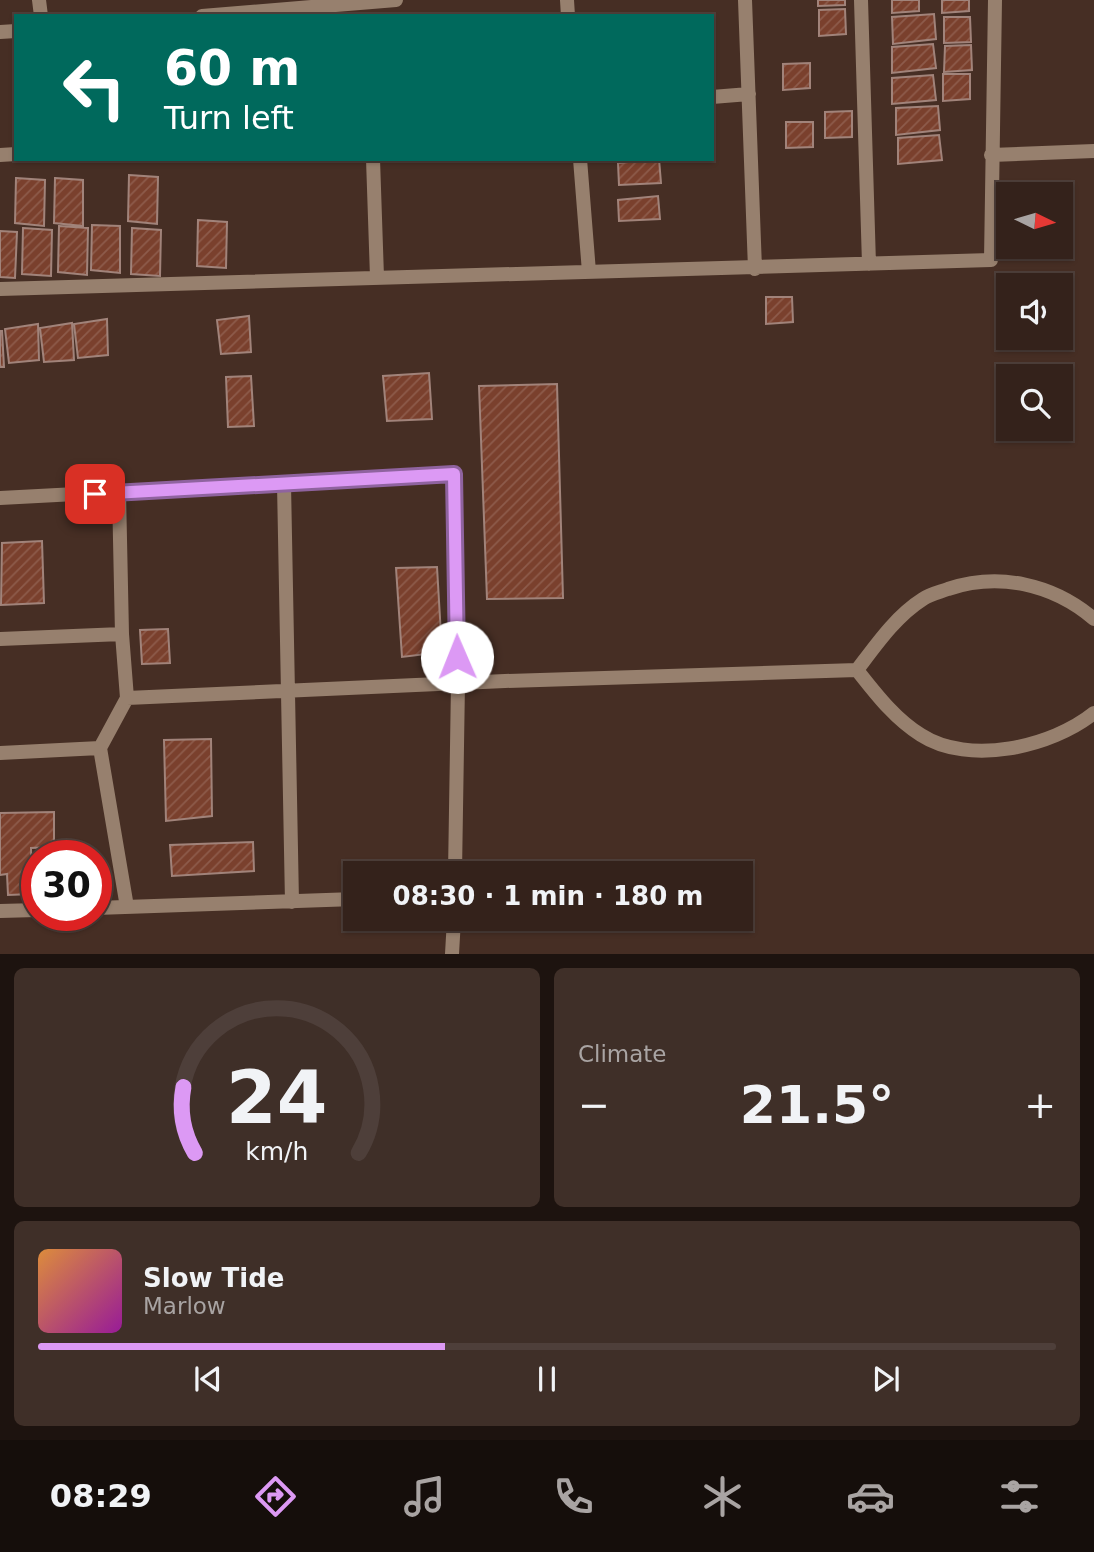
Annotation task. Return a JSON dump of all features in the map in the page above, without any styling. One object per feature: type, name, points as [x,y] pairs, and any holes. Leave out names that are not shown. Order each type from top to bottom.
[{"type":"street","points":[[235,14],[368,6],[396,0]]},
{"type":"street","points":[[745,0],[755,269]]},
{"type":"street","points":[[862,0],[869,264]]},
{"type":"street","points":[[0,289],[991,260],[995,0]]},
{"type":"street","points":[[714,97],[749,94]]},
{"type":"street","points":[[991,155],[1094,151]]},
{"type":"street","points":[[373,161],[377,277]]},
{"type":"street","points":[[580,161],[589,272]]},
{"type":"street","points":[[0,498],[454,474],[457,683],[455,861]]},
{"type":"street","points":[[284,484],[292,902]]},
{"type":"street","points":[[119,492],[122,634],[127,698],[100,748],[127,907]]},
{"type":"street","points":[[127,698],[457,683],[857,670],[897,622],[924,598],[965,583],[1001,581],[1040,587],[1079,607],[1094,619]]},
{"type":"street","points":[[0,639],[122,634]]},
{"type":"street","points":[[857,670],[882,702],[901,719],[922,736],[947,746],[985,750],[1025,746],[1062,735],[1094,713]]},
{"type":"street","points":[[0,753],[100,748]]},
{"type":"street","points":[[112,907],[343,900]]},
{"type":"street","points":[[0,911],[21,910]]},
{"type":"street","points":[[452,954],[453,931]]},
{"type":"building","points":[[818,0],[845,0],[845,5],[818,6]]},
{"type":"building","points":[[892,0],[919,0],[919,11],[892,13]]},
{"type":"building","points":[[942,0],[969,0],[969,11],[942,13]]},
{"type":"building","points":[[845,9],[846,34],[819,36],[819,10]]},
{"type":"building","points":[[934,14],[936,39],[893,44],[892,17]]},
{"type":"building","points":[[944,17],[970,17],[971,42],[944,43]]},
{"type":"building","points":[[933,44],[936,68],[892,73],[892,47]]},
{"type":"building","points":[[971,45],[972,70],[944,72],[945,46]]},
{"type":"building","points":[[810,63],[810,88],[783,90],[783,64]]},
{"type":"building","points":[[943,74],[970,74],[970,99],[943,101]]},
{"type":"building","points":[[933,75],[936,100],[892,104],[892,78]]},
{"type":"building","points":[[938,106],[940,130],[896,135],[896,108]]},
{"type":"building","points":[[852,111],[852,137],[825,138],[825,112]]},
{"type":"building","points":[[786,122],[813,122],[813,147],[786,148]]},
{"type":"building","points":[[939,135],[942,160],[898,164],[898,138]]},
{"type":"building","points":[[659,161],[661,183],[619,185],[618,163]]},
{"type":"building","points":[[129,175],[158,177],[157,224],[128,221]]},
{"type":"building","points":[[16,178],[45,180],[44,226],[15,223]]},
{"type":"building","points":[[55,178],[83,180],[83,226],[54,223]]},
{"type":"building","points":[[658,196],[660,219],[619,221],[618,200]]},
{"type":"building","points":[[198,220],[227,222],[226,268],[197,266]]},
{"type":"building","points":[[92,225],[120,226],[120,273],[91,270]]},
{"type":"building","points":[[59,226],[88,228],[87,275],[58,272]]},
{"type":"building","points":[[23,228],[52,230],[51,276],[22,274]]},
{"type":"building","points":[[132,228],[161,230],[160,276],[131,274]]},
{"type":"building","points":[[0,231],[17,232],[15,278],[0,277]]},
{"type":"building","points":[[766,297],[792,297],[793,322],[766,324]]},
{"type":"building","points":[[249,316],[251,352],[221,354],[217,320]]},
{"type":"building","points":[[107,319],[108,355],[78,358],[74,324]]},
{"type":"building","points":[[72,323],[74,360],[44,362],[40,328]]},
{"type":"building","points":[[38,324],[39,360],[9,363],[5,329]]},
{"type":"building","points":[[2,331],[4,367],[0,367]]},
{"type":"building","points":[[429,373],[432,419],[387,421],[383,376]]},
{"type":"building","points":[[251,376],[254,426],[228,427],[226,377]]},
{"type":"building","points":[[557,384],[563,598],[487,599],[479,386]]},
{"type":"building","points":[[42,541],[44,603],[1,605],[2,543]]},
{"type":"building","points":[[437,567],[442,652],[402,657],[396,568]]},
{"type":"building","points":[[168,629],[170,663],[142,664],[140,630]]},
{"type":"building","points":[[211,739],[212,816],[166,821],[164,740]]},
{"type":"building","points":[[54,812],[54,840],[21,840],[21,894],[8,895],[7,874],[0,875],[0,813]]},
{"type":"building","points":[[253,842],[254,871],[172,876],[170,845]]},
{"type":"route","points":[[95,494],[454,474],[457,657]]}]
